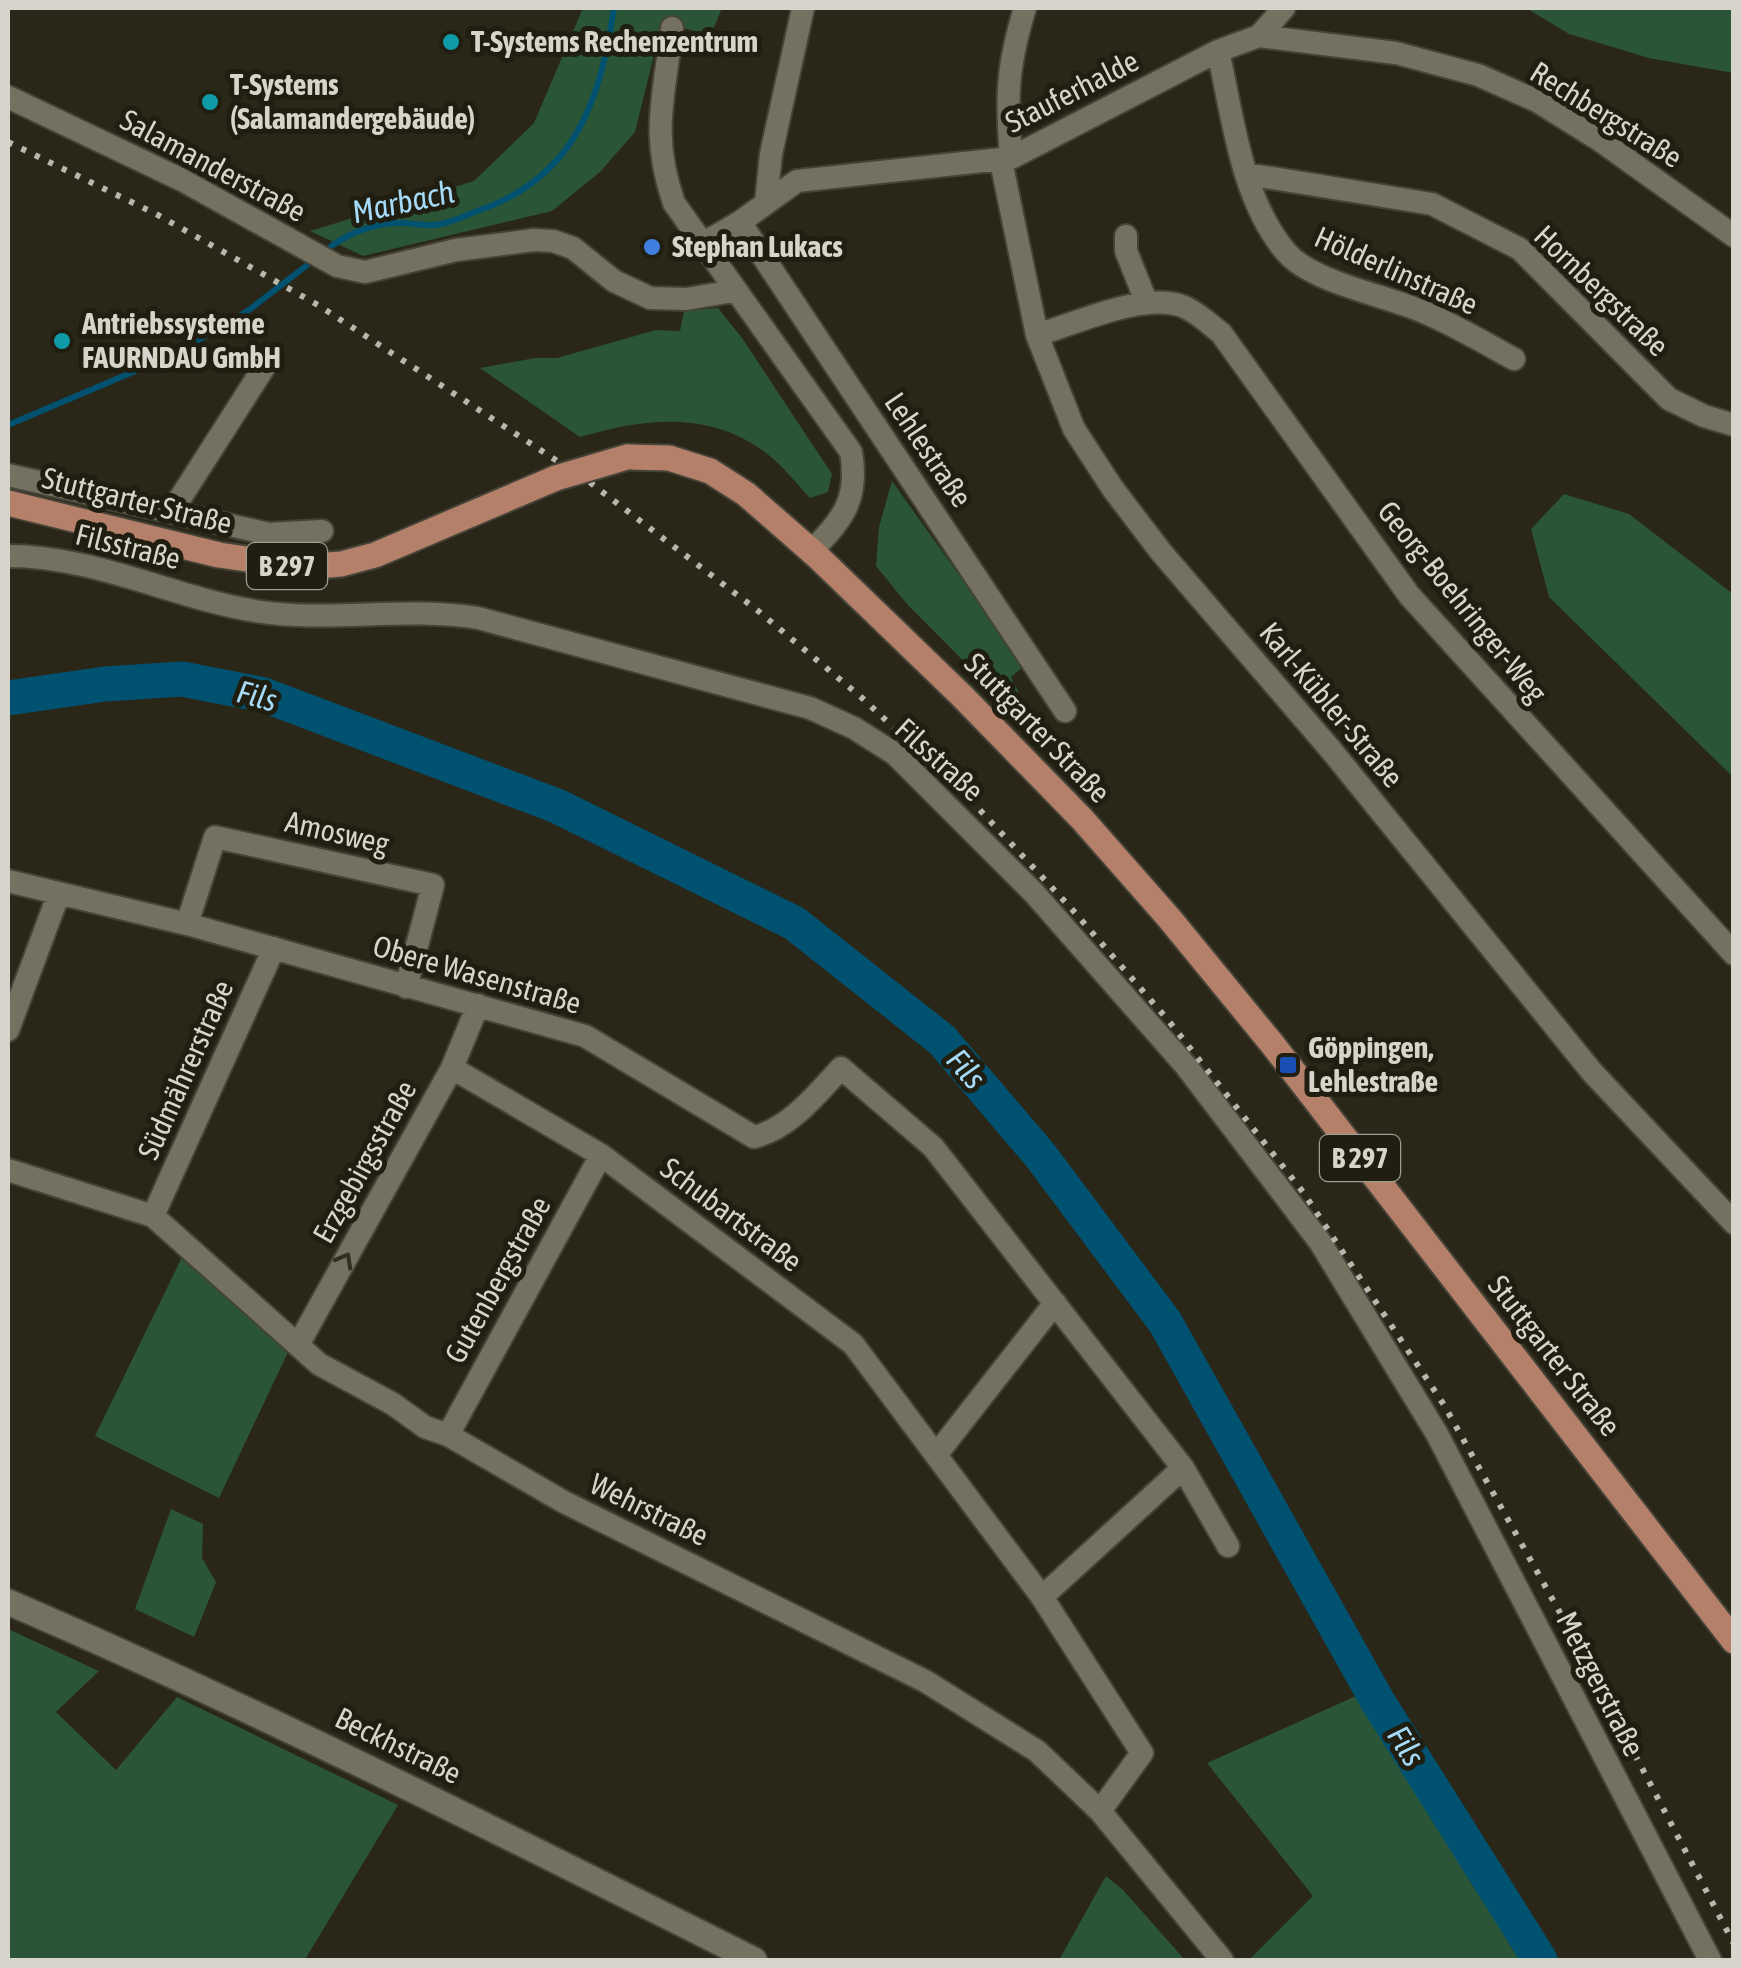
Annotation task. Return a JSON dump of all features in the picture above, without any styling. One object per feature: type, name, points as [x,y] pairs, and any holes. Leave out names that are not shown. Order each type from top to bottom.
[{"type":"main road","name":"Stuttgarter Straße","points":[[8,502],[219,555],[303,567],[341,564],[374,555],[556,478],[627,457],[669,458],[710,471],[746,494],[816,550],[1028,762],[1169,918],[1273,1045],[1734,1641]]},
{"type":"street","points":[[766,202],[771,154],[803,8]]},
{"type":"street","name":"Karl-Kübler-Straße","points":[[1026,8],[1012,51],[1006,101],[1006,159],[1037,335],[1074,428],[1161,552],[1332,750],[1592,1072],[1734,1223]]},
{"type":"street","name":"Stauferhalde","points":[[704,243],[797,181],[1006,159],[1218,51],[1259,36],[1284,8]]},
{"type":"street","points":[[672,28],[659,116],[661,163],[674,203],[851,452],[856,479],[851,502],[816,550]]},
{"type":"street","name":"Rechbergstraße","points":[[1259,36],[1396,53],[1478,75],[1537,101],[1601,140],[1734,236]]},
{"type":"street","name":"Hölderlinstraße","points":[[1218,51],[1246,174],[1263,218],[1288,256],[1336,282],[1423,311],[1514,359]]},
{"type":"street","name":"Salamanderstraße","points":[[8,97],[182,180],[338,266],[365,272],[456,250],[553,241],[574,248],[614,282],[650,298],[734,291]]},
{"type":"street","name":"Hornbergstraße","points":[[1246,174],[1432,204],[1520,249],[1669,400],[1734,425]]},
{"type":"street","name":"Lehlestraße","points":[[740,222],[1066,711]]},
{"type":"street","points":[[1037,335],[1146,301],[1126,251],[1126,236]]},
{"type":"street","name":"Georg-Boehringer-Weg","points":[[1146,301],[1187,307],[1221,333],[1409,596],[1734,954]]},
{"type":"street","points":[[172,511],[268,361]]},
{"type":"street","points":[[8,476],[270,534],[322,531]]},
{"type":"street","name":"Filsstraße","points":[[8,556],[37,556],[98,568],[253,610],[311,617],[436,612],[478,618],[810,708],[854,728],[895,754],[1034,893],[1186,1066],[1320,1242],[1437,1434]]},
{"type":"street","name":"Amosweg","points":[[188,924],[215,837],[433,885],[406,987]]},
{"type":"street","name":"Obere Wasenstraße","points":[[8,881],[188,924],[585,1036],[754,1137],[770,1134],[790,1119],[841,1068],[934,1147],[1183,1468],[1228,1546]]},
{"type":"street","points":[[8,1030],[59,893]]},
{"type":"street","name":"Südmährerstraße","points":[[153,1216],[274,948]]},
{"type":"street","name":"Erzgebirgsstraße","points":[[298,1345],[452,1068],[478,1005]]},
{"type":"street","name":"Schubartstraße","points":[[452,1068],[601,1155],[853,1344],[1042,1597],[1142,1753],[1100,1811]]},
{"type":"street","name":"Gutenbergstraße","points":[[448,1435],[601,1155]]},
{"type":"street","name":"Wehrstraße","points":[[8,1170],[153,1216],[319,1364],[564,1502],[925,1680],[1037,1750],[1100,1811],[1222,1960]]},
{"type":"street","points":[[936,1455],[1055,1304]]},
{"type":"street","name":"Metzgerstraße","points":[[1437,1434],[1710,1960]]},
{"type":"street","points":[[1042,1597],[1183,1468]]},
{"type":"street","name":"Beckhstraße","points":[[8,1602],[162,1669],[386,1776],[754,1960]]},
{"type":"green space","points":[[583,8],[722,8],[711,35],[662,23],[635,132],[600,172],[552,211],[363,256],[310,231],[474,181],[534,123]]},
{"type":"green space","points":[[1526,8],[1733,8],[1733,73],[1649,58],[1569,34]]},
{"type":"green space","points":[[718,308],[832,474],[828,492],[810,498],[766,453],[745,439],[699,424],[652,422],[580,437],[480,368],[557,358],[656,330],[680,331],[684,311]]},
{"type":"green space","points":[[892,481],[1024,666],[1011,677],[1019,693],[1007,705],[907,604],[876,566],[879,527]]},
{"type":"green space","points":[[1564,494],[1629,514],[1733,594],[1733,777],[1549,597],[1531,529]]},
{"type":"green space","points":[[184,1253],[290,1348],[219,1498],[95,1436]]},
{"type":"green space","points":[[171,1509],[203,1524],[202,1558],[216,1582],[194,1637],[135,1609]]},
{"type":"green space","points":[[8,1629],[99,1671],[56,1712],[116,1770],[177,1697],[398,1805],[306,1958],[309,1960],[8,1960]]},
{"type":"green space","points":[[1358,1695],[1525,1960],[1249,1960],[1313,1896],[1207,1763]]},
{"type":"green space","points":[[1106,1876],[1123,1890],[1185,1960],[1059,1960]]},
{"type":"waterway","name":"Marbach","points":[[325,251],[367,228],[450,221],[510,197],[538,179],[560,157],[590,105],[614,8]]},
{"type":"waterway","name":"Marbach","points":[[8,425],[173,355],[249,310],[315,259]]},
{"type":"waterway","name":"Fils","points":[[8,698],[105,684],[182,679],[264,695],[557,806],[794,923],[942,1040],[1040,1155],[1165,1322],[1378,1702],[1540,1960]]},
{"type":"railway","points":[[8,142],[156,214],[318,305],[588,481],[757,610],[861,697],[966,795],[1168,1020],[1303,1192],[1444,1405],[1573,1636],[1734,1944]]},
{"type":"place","name":"T-Systems Rechenzentrum","points":[[451,42]]},
{"type":"place","name":"T-Systems (Salamandergebäude)","points":[[210,102]]},
{"type":"place","name":"Stephan Lukacs","points":[[652,247]]},
{"type":"place","name":"Antriebssysteme FAURNDAU GmbH","points":[[62,341]]},
{"type":"place","name":"Göppingen, Lehlestraße","points":[[1288,1065]]}]
